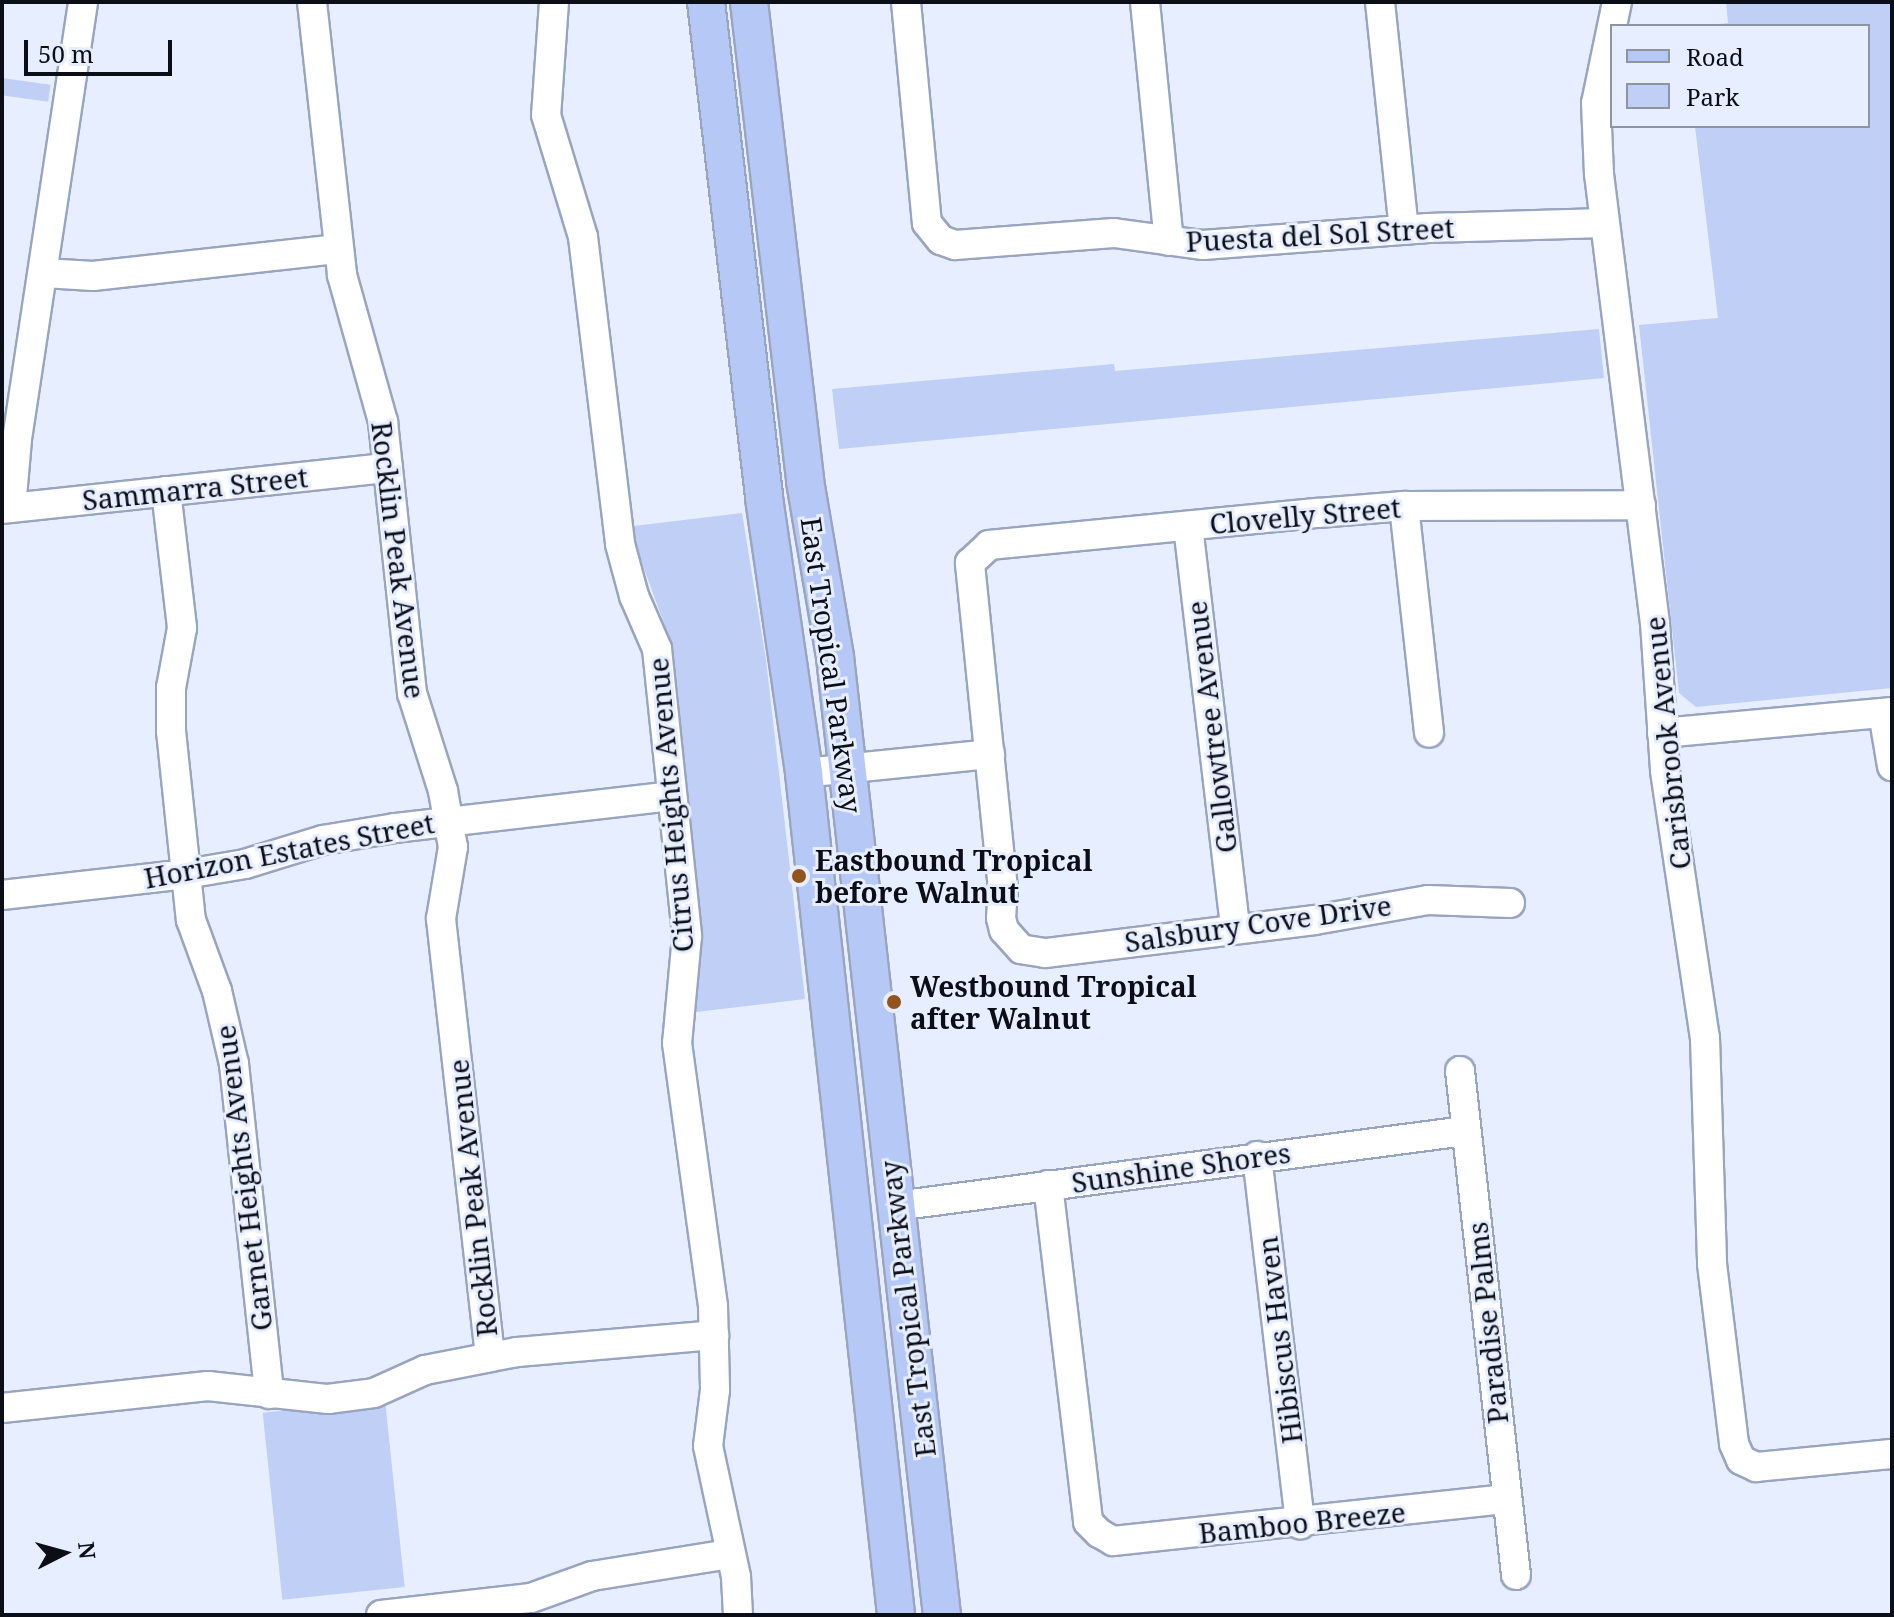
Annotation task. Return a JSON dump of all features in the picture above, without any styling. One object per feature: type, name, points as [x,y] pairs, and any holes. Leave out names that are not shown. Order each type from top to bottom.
[{"type":"main road","name":"East Tropical Parkway","points":[[706,2],[764,498],[804,773],[896,1615]]},
{"type":"main road","name":"East Tropical Parkway","points":[[749,2],[805,481],[848,769],[942,1615]]},
{"type":"street","points":[[7,509],[83,2]]},
{"type":"street","name":"Rocklin Peak Avenue","points":[[312,2],[339,249],[352,323],[375,384],[388,468],[412,693],[449,820],[453,847],[441,919],[490,1356]]},
{"type":"street","name":"Citrus Heights Avenue","points":[[554,2],[546,115],[583,237],[620,544],[657,649],[687,936],[677,1043],[693,1137],[714,1335],[708,1446],[730,1554],[738,1615]]},
{"type":"street","name":"Puesta del Sol Street","points":[[906,2],[927,223],[941,240],[970,246],[1114,233],[1216,244],[1404,230],[1604,223]]},
{"type":"street","points":[[1145,2],[1169,241]]},
{"type":"street","points":[[1380,2],[1404,230]]},
{"type":"street","name":"Carisbrook Avenue","points":[[1612,24],[1617,2]]},
{"type":"street","name":"Carisbrook Avenue","points":[[1610,36],[1596,103],[1604,223],[1641,505],[1662,733],[1705,1038],[1712,1264],[1734,1444],[1741,1460],[1771,1467],[1892,1454]]},
{"type":"street","points":[[44,273],[93,276],[339,249]]},
{"type":"street","name":"Sammarra Street","points":[[7,509],[388,468]]},
{"type":"street","name":"Garnet Heights Avenue","points":[[166,491],[182,628],[171,688],[171,731],[191,920],[217,991],[234,1064],[269,1394]]},
{"type":"street","name":"Clovelly Street","points":[[990,754],[969,570],[975,556],[989,545],[1404,506],[1641,505]]},
{"type":"street","points":[[1404,506],[1429,733]]},
{"type":"street","name":"Gallowtree Avenue","points":[[1188,526],[1235,928]]},
{"type":"street","points":[[1662,733],[1888,713],[1892,766]]},
{"type":"street","points":[[804,773],[990,754]]},
{"type":"street","name":"Salsbury Cove Drive","points":[[990,754],[1001,918],[1011,940],[1021,949],[1045,953],[1428,900],[1510,903]]},
{"type":"street","name":"Horizon Estates Street","points":[[2,895],[186,874],[245,864],[323,840],[449,820],[672,796]]},
{"type":"street","name":"Paradise Palms","points":[[1460,1071],[1516,1575]]},
{"type":"street","name":"Sunshine Shores","points":[[896,1206],[1465,1131]]},
{"type":"street","name":"Hibiscus Haven","points":[[1257,1156],[1300,1524]]},
{"type":"street","name":"Bamboo Breeze","points":[[1048,1185],[1088,1522],[1099,1533],[1113,1541],[1300,1524],[1507,1499]]},
{"type":"street","points":[[2,1408],[208,1386],[328,1399],[374,1393],[425,1370],[490,1356],[714,1335]]},
{"type":"street","points":[[381,1615],[531,1598],[592,1576],[730,1554]]},
{"type":"green space","points":[[1726,2],[1892,2],[1892,688],[1696,707],[1679,693],[1639,325],[1718,318],[1695,128],[1870,128],[1870,24],[1720,24],[1728,23]]},
{"type":"green space","points":[[2,78],[51,85],[48,102],[2,95]]},
{"type":"green space","points":[[1599,329],[1604,378],[839,449],[832,389],[1114,364],[1115,371]]},
{"type":"green space","points":[[742,513],[766,660],[805,999],[696,1012],[702,925],[665,626],[635,544],[634,526]]},
{"type":"green space","points":[[385,1400],[405,1587],[282,1600],[263,1413]]},
{"type":"place","name":"Eastbound Tropical before Walnut","points":[[799,876]]},
{"type":"place","name":"Westbound Tropical after Walnut","points":[[894,1002]]}]
